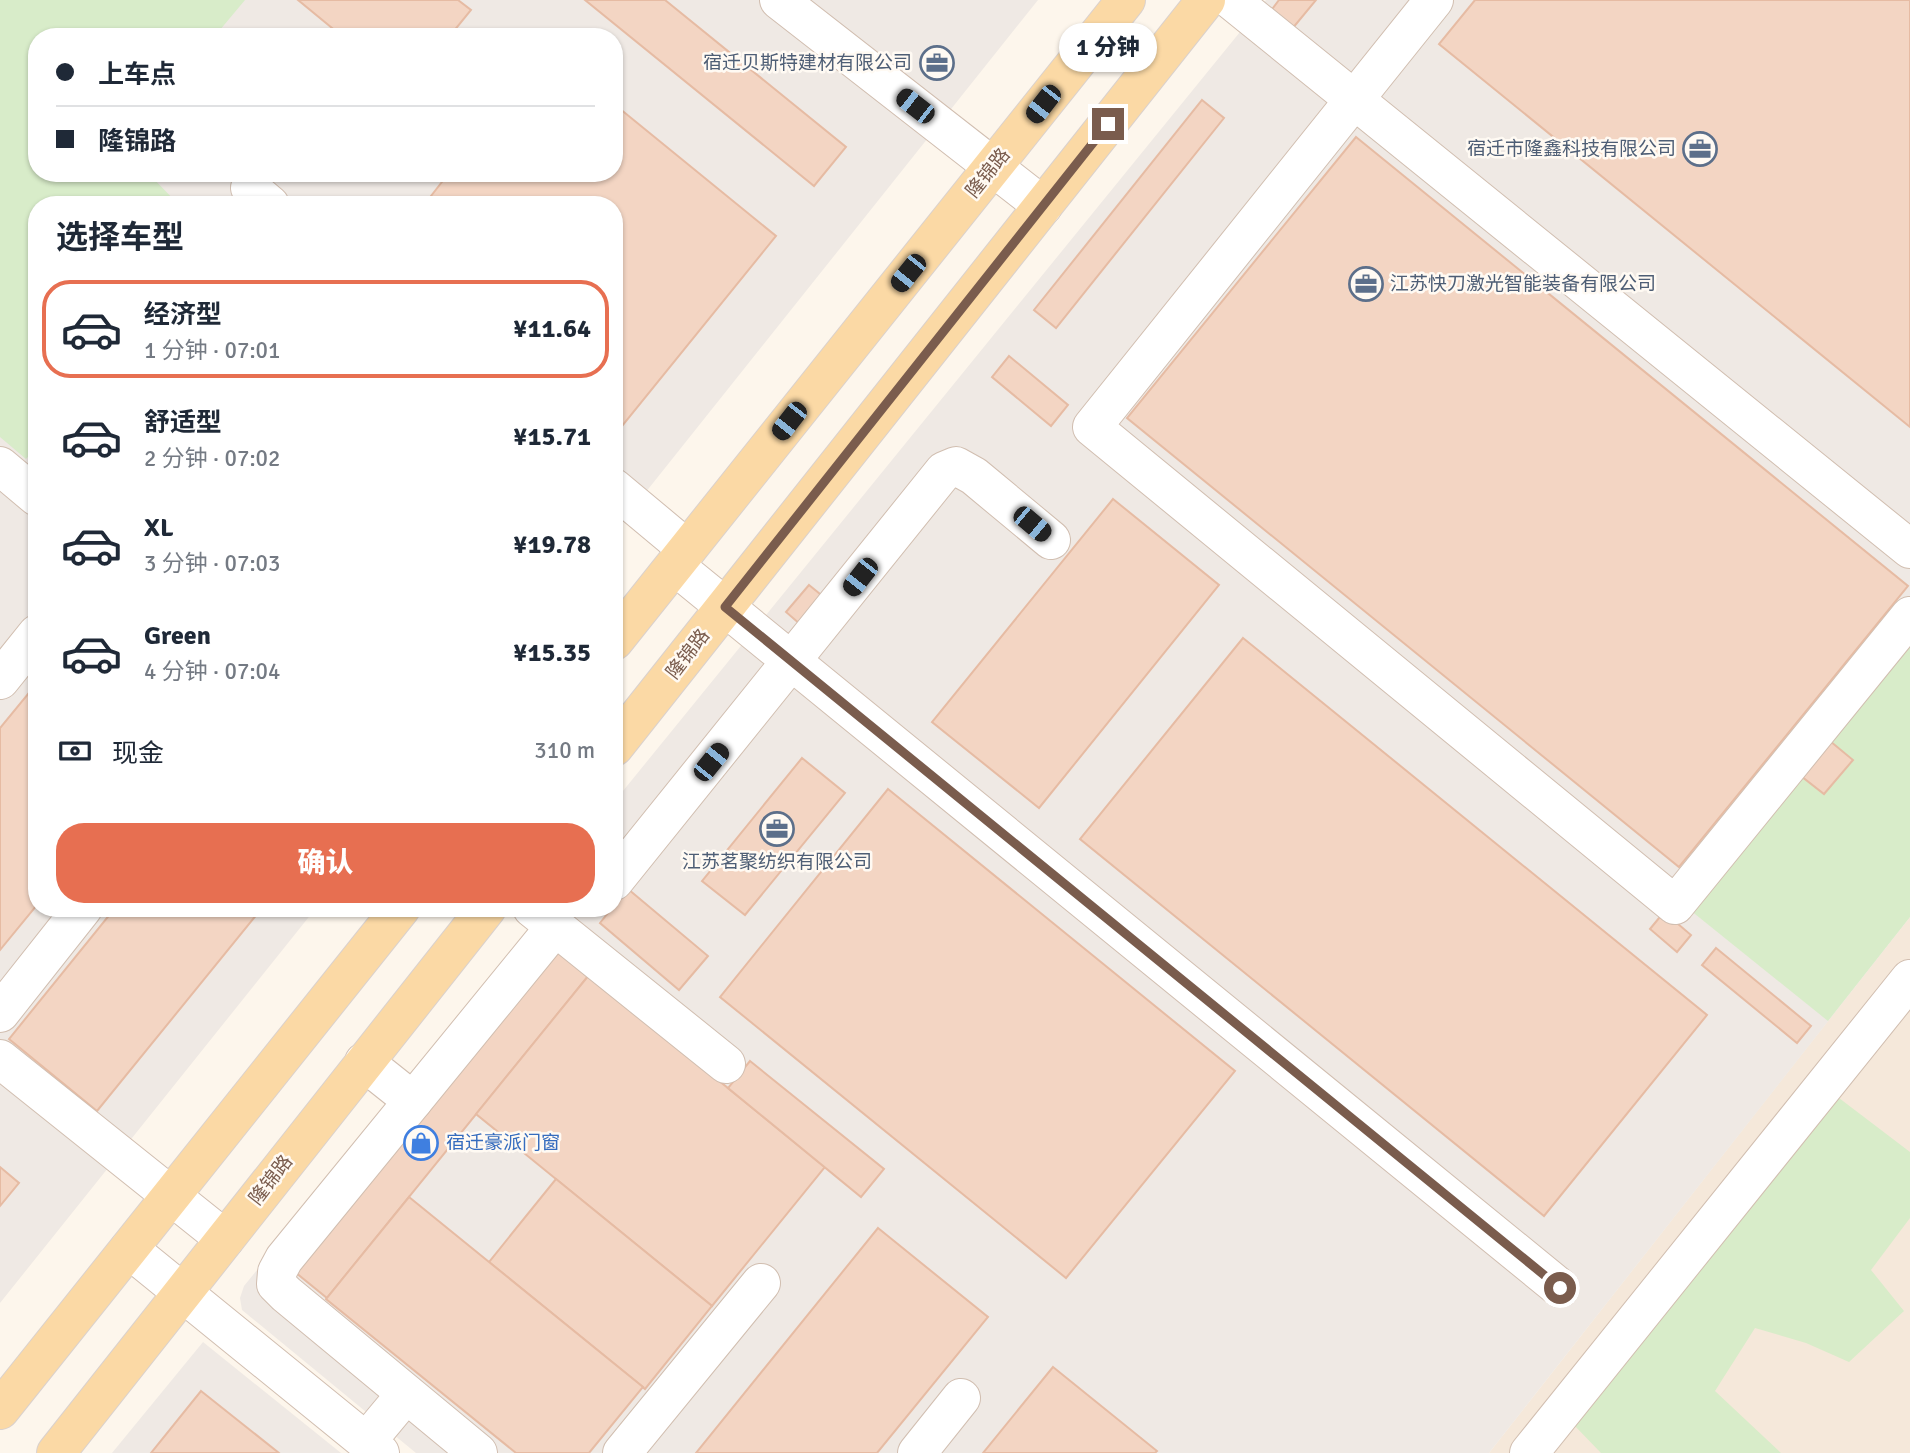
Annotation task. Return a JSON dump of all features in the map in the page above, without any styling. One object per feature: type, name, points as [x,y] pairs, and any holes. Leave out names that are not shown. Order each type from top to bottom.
[{"type":"main road","name":"隆锦路","points":[[623,630],[1126,0]]},
{"type":"main road","name":"隆锦路","points":[[623,736],[1206,0]]},
{"type":"main road","points":[[0,1410],[394,917]]},
{"type":"main road","name":"隆锦路","points":[[56,1453],[480,917]]},
{"type":"street","points":[[779,0],[1043,206]]},
{"type":"street","points":[[1231,0],[1910,549]]},
{"type":"street","points":[[1434,0],[1092,427],[1675,905],[1910,616]]},
{"type":"street","points":[[0,466],[28,489]]},
{"type":"street","points":[[623,870],[944,471],[956,466],[974,476],[1051,540]]},
{"type":"street","points":[[623,497],[725,607],[1560,1288]]},
{"type":"street","points":[[0,680],[28,645]]},
{"type":"street","points":[[0,1013],[76,917]]},
{"type":"street","points":[[478,1453],[276,1284],[276,1272],[284,1259],[413,1101],[543,918],[726,1064]]},
{"type":"street","points":[[1529,1453],[1910,979]]},
{"type":"street","points":[[0,1059],[225,1239]]},
{"type":"street","points":[[365,1062],[413,1101]]},
{"type":"street","points":[[129,1249],[373,1447],[406,1394]]},
{"type":"street","points":[[622,1453],[761,1283]]},
{"type":"street","points":[[917,1453],[961,1398]]},
{"type":"shaded area","points":[[0,0],[1038,0],[623,521],[623,196],[28,196],[28,917],[309,917],[0,1303]]},
{"type":"shaded area","points":[[1266,0],[1910,0],[1910,917],[1489,1453],[416,1453],[242,1310],[240,1298],[244,1286],[545,917],[623,917],[623,791]]},
{"type":"shaded area","points":[[1910,917],[1910,1453],[1489,1453],[1802,1054]]},
{"type":"shaded area","points":[[203,1342],[341,1453],[112,1453]]},
{"type":"green space","points":[[0,0],[245,0],[222,28],[28,28],[28,182],[157,182],[170,196],[28,196],[28,457],[26,459],[0,437]]},
{"type":"green space","points":[[1910,640],[1910,917],[1828,1021],[1690,910]]},
{"type":"green space","points":[[1839,1098],[1910,1152],[1910,1218],[1871,1270],[1904,1311],[1849,1362],[1806,1343],[1755,1328],[1715,1391],[1781,1453],[1601,1453],[1573,1424]]},
{"type":"building","points":[[298,0],[458,0],[471,10],[456,28],[332,28]]},
{"type":"building","points":[[585,0],[665,0],[846,147],[814,186],[623,31],[623,28]]},
{"type":"building","points":[[1279,0],[1316,0],[1292,29],[1270,12]]},
{"type":"building","points":[[1475,0],[1910,0],[1910,427],[1439,44]]},
{"type":"building","points":[[1202,100],[1224,118],[1056,328],[1034,310]]},
{"type":"building","points":[[623,111],[776,236],[623,425],[623,196],[431,196],[442,182],[623,182]]},
{"type":"building","points":[[1356,137],[1908,586],[1679,867],[1127,418]]},
{"type":"building","points":[[1009,356],[1068,405],[1051,426],[992,377]]},
{"type":"building","points":[[1113,499],[1219,585],[1039,808],[932,722]]},
{"type":"building","points":[[809,585],[831,603],[808,631],[786,612]]},
{"type":"building","points":[[1243,638],[1707,1015],[1544,1216],[1080,839]]},
{"type":"building","points":[[28,694],[28,916],[0,950],[0,728]]},
{"type":"building","points":[[1830,741],[1853,760],[1824,794],[1801,776]]},
{"type":"building","points":[[802,758],[845,793],[745,915],[702,881]]},
{"type":"building","points":[[888,789],[1235,1071],[1066,1278],[720,997]]},
{"type":"building","points":[[628,889],[708,956],[679,990],[600,923],[605,917],[623,917],[623,895]]},
{"type":"building","points":[[1664,912],[1691,935],[1677,952],[1650,929]]},
{"type":"building","points":[[108,917],[255,917],[97,1111],[9,1039]]},
{"type":"building","points":[[1716,948],[1811,1026],[1797,1043],[1702,965]]},
{"type":"building","points":[[557,949],[589,975],[327,1298],[295,1272]]},
{"type":"building","points":[[589,975],[825,1167],[712,1306],[476,1114]]},
{"type":"building","points":[[750,1061],[884,1169],[861,1197],[728,1088]]},
{"type":"building","points":[[0,1167],[19,1183],[0,1206]]},
{"type":"building","points":[[556,1179],[712,1306],[645,1389],[489,1262]]},
{"type":"building","points":[[409,1197],[643,1387],[589,1453],[516,1453],[326,1299]]},
{"type":"building","points":[[878,1228],[988,1317],[877,1453],[696,1453]]},
{"type":"building","points":[[1053,1367],[1157,1451],[983,1453]]},
{"type":"building","points":[[201,1391],[279,1453],[151,1453]]},
{"type":"place","name":"宿迁贝斯特建材有限公司","points":[[937,63]]},
{"type":"place","name":"宿迁市隆鑫科技有限公司","points":[[1700,149]]},
{"type":"place","name":"江苏快刀激光智能装备有限公司","points":[[1366,284]]},
{"type":"place","name":"江苏茗聚纺织有限公司","points":[[777,829]]},
{"type":"place","name":"宿迁豪派门窗","points":[[421,1143]]},
{"type":"route","points":[[1108,124],[725,607],[1560,1288]]}]
